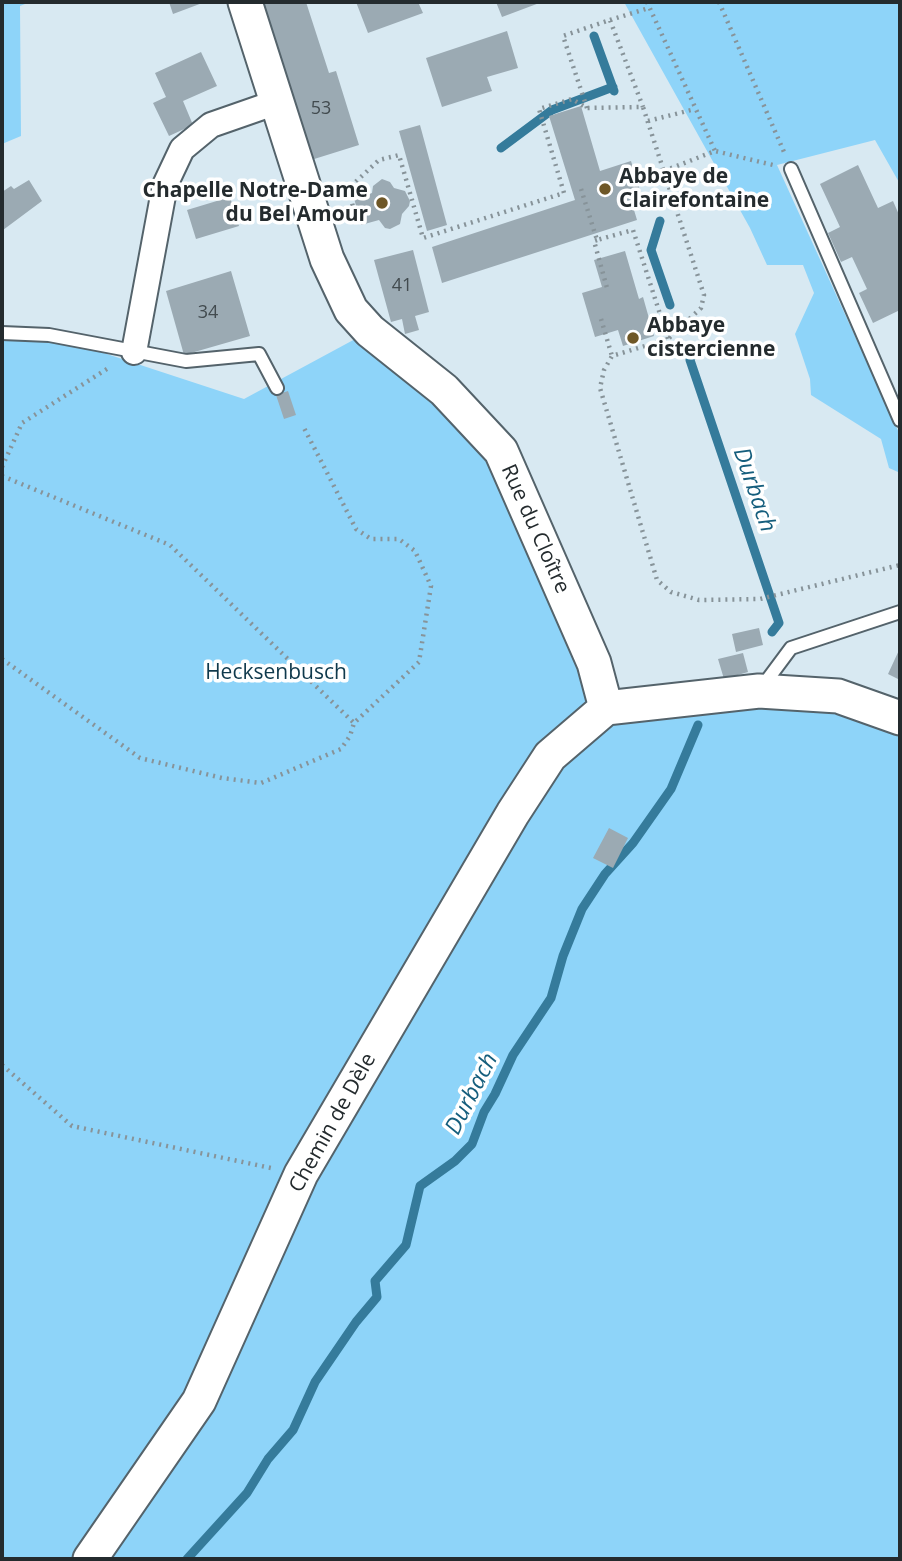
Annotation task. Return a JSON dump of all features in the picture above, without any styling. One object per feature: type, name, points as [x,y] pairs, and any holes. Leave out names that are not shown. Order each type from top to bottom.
[{"type":"street","name":"Rue du Cloître","points":[[245,2],[327,259],[351,310],[370,331],[443,390],[500,451],[593,663],[606,708]]},
{"type":"street","points":[[134,352],[165,186],[182,149],[211,125],[277,102]]},
{"type":"street","points":[[606,708],[759,691],[838,696],[900,718]]},
{"type":"street","name":"Chemin de Dèle","points":[[90,1559],[199,1401],[301,1174],[513,813],[550,756],[606,708]]},
{"type":"lane","points":[[792,169],[900,420]]},
{"type":"lane","points":[[2,333],[49,335],[186,361],[259,354],[277,388]]},
{"type":"lane","points":[[759,691],[791,648],[900,612]]},
{"type":"path","points":[[719,2],[792,169]]},
{"type":"path","points":[[587,108],[563,36],[648,5],[715,151]]},
{"type":"path","points":[[610,20],[648,121],[704,295],[701,308],[668,339],[612,356],[604,370],[600,388],[657,580],[671,592],[699,600],[760,600],[900,565]]},
{"type":"path","points":[[348,189],[379,160],[399,155],[423,239],[564,193],[539,109],[572,99],[587,108],[643,107]]},
{"type":"path","points":[[648,121],[695,109]]},
{"type":"path","points":[[664,171],[715,151],[792,169]]},
{"type":"path","points":[[582,189],[597,240]]},
{"type":"path","points":[[607,288],[594,241],[633,230],[668,339]]},
{"type":"path","points":[[601,319],[612,356]]},
{"type":"path","points":[[2,467],[22,422],[134,352]]},
{"type":"path","points":[[2,659],[140,758],[222,778],[261,783],[341,749],[350,736],[354,723],[419,662],[431,586],[415,551],[399,539],[371,539],[356,529],[303,426]]},
{"type":"path","points":[[2,476],[170,545],[354,723]]},
{"type":"path","points":[[2,1065],[72,1126],[301,1174]]},
{"type":"green space","points":[[2,2],[30,2],[20,6],[21,136],[2,144]]},
{"type":"green space","points":[[624,2],[900,2],[900,184],[875,140],[777,165],[900,435],[898,472],[889,468],[881,439],[811,395],[810,379],[795,334],[814,293],[803,265],[767,265],[750,228]]},
{"type":"green space","name":"Hecksenbusch","points":[[370,331],[501,451],[606,708],[728,695],[900,718],[900,1559],[2,1559],[2,333],[49,335],[244,399]]},
{"type":"building","points":[[169,2],[205,2],[173,14]]},
{"type":"building","points":[[262,2],[306,2],[329,73],[336,71],[359,145],[311,160]]},
{"type":"building","points":[[356,2],[418,2],[423,13],[368,33]]},
{"type":"building","points":[[496,2],[542,2],[502,17]]},
{"type":"building","points":[[507,31],[518,68],[487,77],[492,91],[442,107],[426,58]]},
{"type":"building","points":[[201,52],[217,86],[183,101],[193,125],[169,136],[153,103],[166,97],[155,73]]},
{"type":"building","name":"Abbaye de Clairefontaine","points":[[581,106],[600,171],[631,161],[642,197],[631,200],[637,220],[442,283],[432,247],[575,200],[549,116]]},
{"type":"building","points":[[420,125],[447,225],[427,231],[399,131]]},
{"type":"building","points":[[858,165],[878,208],[893,201],[900,217],[900,310],[873,323],[859,293],[867,289],[852,257],[841,262],[828,233],[840,227],[820,184]]},
{"type":"building","name":"Chapelle Notre-Dame du Bel Amour","points":[[382,179],[390,182],[394,188],[405,191],[410,201],[402,214],[400,224],[390,229],[385,228],[379,220],[361,225],[354,198],[372,193],[373,186]]},
{"type":"building","points":[[29,180],[42,201],[3,230],[2,192],[11,186],[14,189]]},
{"type":"building","points":[[230,197],[239,226],[196,239],[187,210]]},
{"type":"building","points":[[413,250],[429,312],[415,316],[419,330],[405,334],[402,319],[391,322],[374,260]]},
{"type":"building","points":[[625,251],[639,299],[643,297],[654,336],[623,346],[618,330],[595,337],[582,293],[602,287],[594,260]]},
{"type":"building","points":[[231,271],[250,336],[184,355],[166,291]]},
{"type":"building","points":[[288,391],[296,415],[284,419],[276,395]]},
{"type":"building","points":[[759,628],[763,645],[736,652],[732,634]]},
{"type":"building","points":[[900,648],[900,680],[888,674]]},
{"type":"building","points":[[743,653],[748,672],[724,679],[718,659]]},
{"type":"building","points":[[609,828],[628,838],[613,868],[593,858]]},
{"type":"waterway","name":"Durbach","points":[[594,36],[614,91]]},
{"type":"waterway","points":[[501,148],[552,110],[613,87]]},
{"type":"waterway","name":"Durbach","points":[[660,221],[651,250],[670,305]]},
{"type":"waterway","name":"Durbach","points":[[690,360],[779,623],[772,632]]},
{"type":"waterway","name":"Durbach","points":[[187,1559],[247,1493],[268,1459],[293,1430],[315,1382],[356,1322],[377,1297],[375,1281],[406,1245],[420,1186],[455,1161],[472,1144],[484,1112],[513,1055],[551,998],[563,956],[582,909],[605,874],[633,843],[671,789],[698,725]]},
{"type":"place","name":"Abbaye de Clairefontaine","points":[[605,189]]},
{"type":"place","name":"Chapelle Notre-Dame du Bel Amour","points":[[382,203]]},
{"type":"place","name":"Abbaye cistercienne","points":[[633,338]]}]
